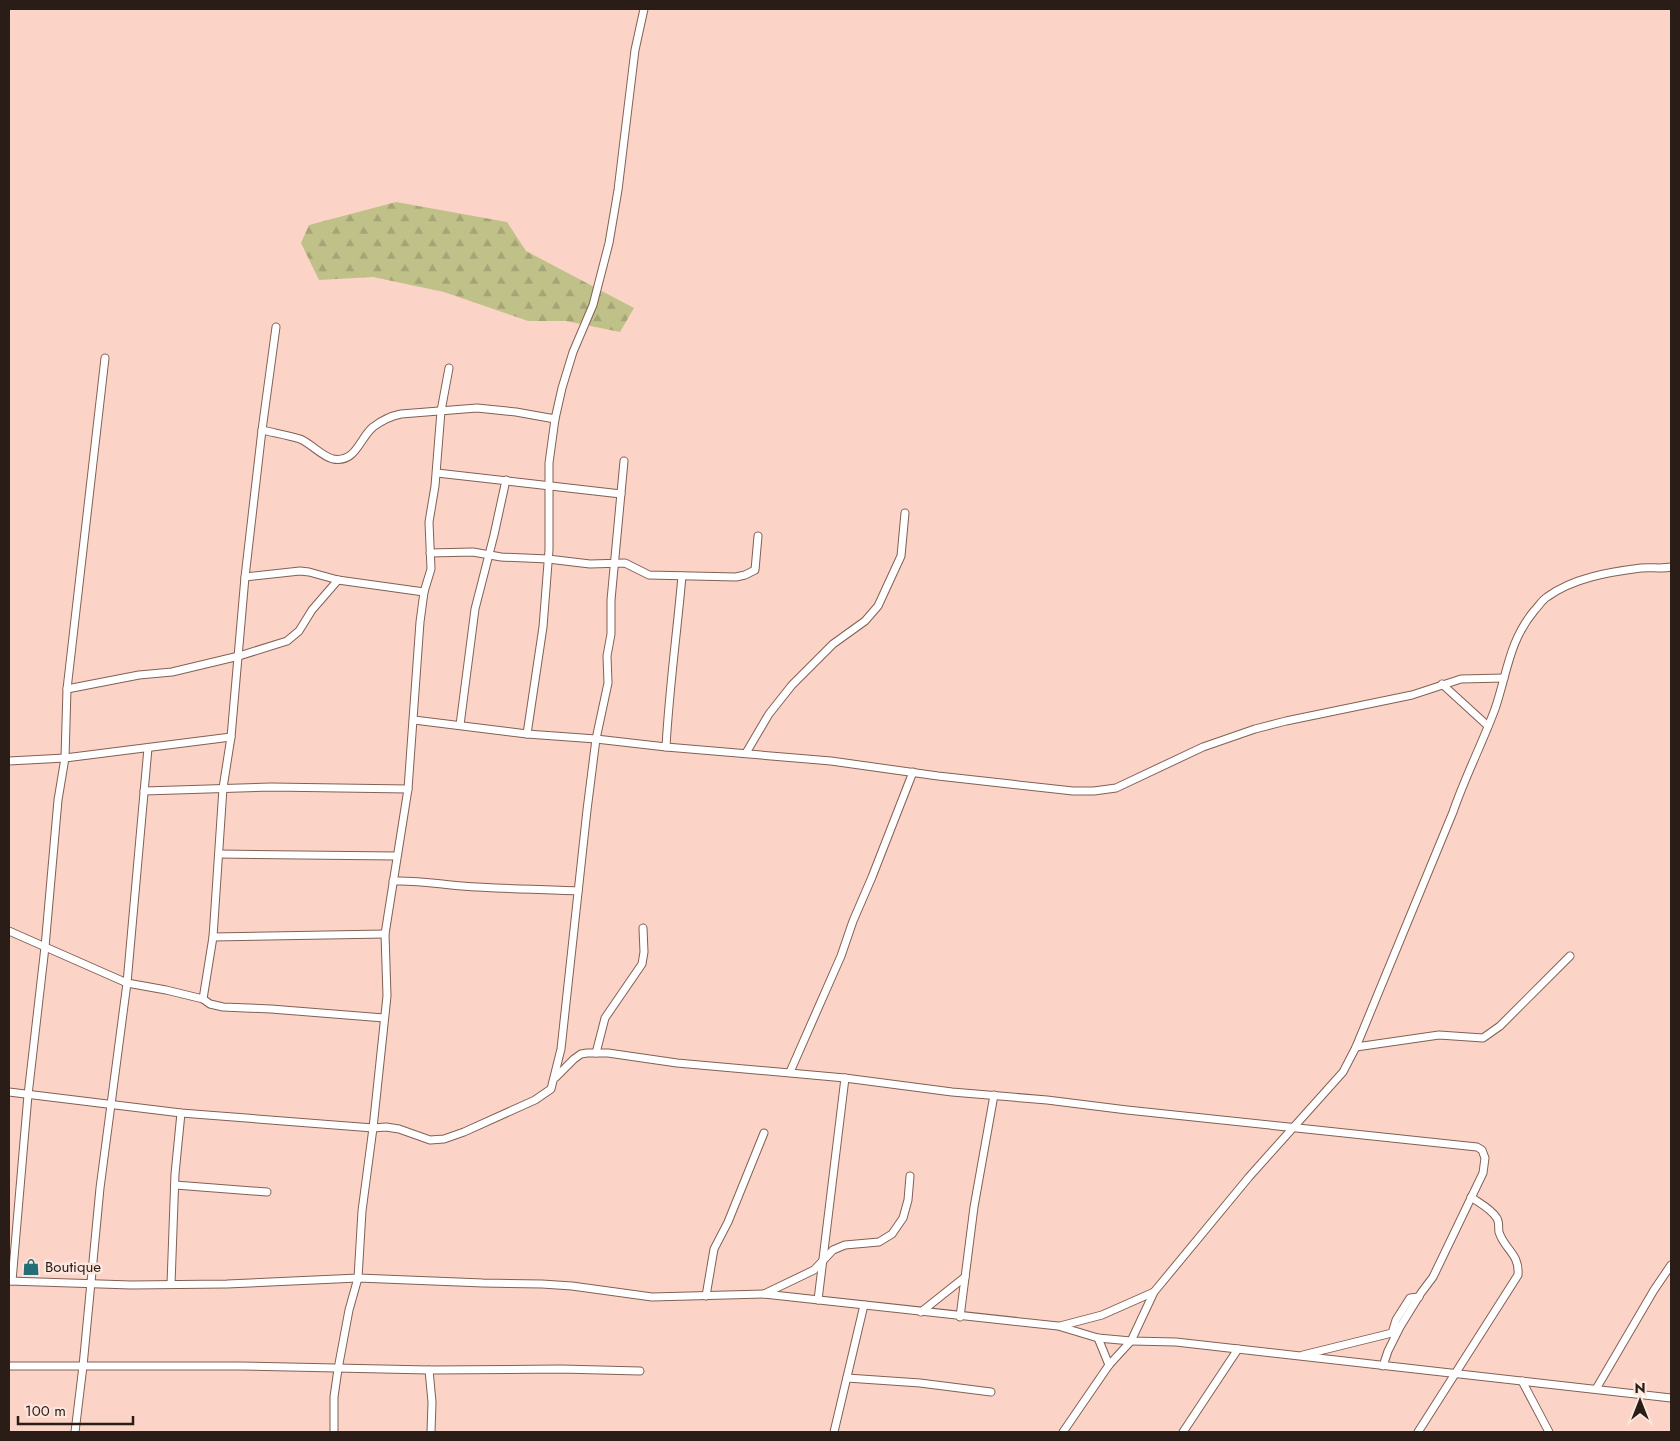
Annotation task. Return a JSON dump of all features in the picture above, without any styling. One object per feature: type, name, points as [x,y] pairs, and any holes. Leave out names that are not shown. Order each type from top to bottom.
[{"type":"street","points":[[527,734],[543,627],[548,559],[549,463],[555,419],[572,352],[593,305],[609,244],[618,190],[636,43],[644,9]]},
{"type":"street","points":[[203,999],[213,937],[223,788],[231,737],[245,577],[276,326]]},
{"type":"street","points":[[105,358],[67,689],[65,758],[58,800],[11,1281],[91,1285],[227,1284],[358,1278],[483,1284],[542,1284],[652,1296],[764,1294],[1058,1326],[1098,1338],[1176,1342],[1671,1398]]},
{"type":"street","points":[[334,1432],[334,1397],[338,1369],[348,1310],[358,1278],[362,1211],[373,1128],[386,996],[385,934],[408,788],[418,649],[424,592],[431,568],[429,522],[437,473],[442,411],[449,368]]},
{"type":"street","points":[[262,430],[299,439],[312,445],[328,457],[335,459],[348,458],[373,427],[392,416],[477,408],[555,419]]},
{"type":"street","points":[[9,1092],[181,1114],[373,1128],[386,1127],[399,1129],[430,1140],[444,1139],[464,1132],[535,1100],[551,1089],[561,1049],[596,738],[608,683],[607,656],[611,634],[611,600],[624,461]]},
{"type":"street","points":[[437,473],[621,494]]},
{"type":"street","points":[[460,725],[476,609],[506,480]]},
{"type":"street","points":[[746,753],[769,714],[792,685],[833,644],[865,621],[878,606],[901,556],[906,513]]},
{"type":"street","points":[[430,553],[473,552],[489,556],[548,559],[590,564],[625,563],[649,575],[736,577],[755,570],[758,536]]},
{"type":"street","points":[[1063,1432],[1109,1365],[1131,1341],[1154,1292],[1291,1128],[1343,1072],[1356,1047],[1406,925],[1414,910],[1462,785],[1488,726],[1514,644],[1524,623],[1546,597],[1574,583],[1598,574],[1642,568],[1671,567]]},
{"type":"street","points":[[245,577],[300,571],[338,580],[424,592]]},
{"type":"street","points":[[666,747],[668,709],[682,576]]},
{"type":"street","points":[[67,689],[139,675],[172,672],[239,656],[287,641],[300,630],[312,610],[338,580]]},
{"type":"street","points":[[414,720],[527,734],[596,738],[666,747],[831,760],[1073,791],[1094,791],[1116,788],[1203,747],[1256,729],[1412,695],[1461,679],[1504,678]]},
{"type":"street","points":[[1442,684],[1488,726]]},
{"type":"street","points":[[9,762],[65,758],[231,737]]},
{"type":"street","points":[[75,1432],[100,1188],[127,984],[148,748]]},
{"type":"street","points":[[790,1072],[841,956],[853,921],[913,772]]},
{"type":"street","points":[[144,791],[271,787],[408,788]]},
{"type":"street","points":[[219,854],[396,856]]},
{"type":"street","points":[[393,880],[504,889],[578,890]]},
{"type":"street","points":[[596,1053],[605,1018],[642,964],[644,952],[643,928]]},
{"type":"street","points":[[9,931],[127,984],[166,990],[203,999],[210,1004],[223,1007],[384,1018]]},
{"type":"street","points":[[213,937],[385,934]]},
{"type":"street","points":[[1356,1047],[1439,1035],[1483,1038],[1500,1026],[1570,956]]},
{"type":"street","points":[[555,1077],[581,1054],[621,1054],[676,1063],[790,1072],[952,1092],[994,1095],[1482,1150],[1485,1158],[1483,1173],[1433,1277],[1419,1296],[1388,1351],[1383,1366]]},
{"type":"street","points":[[818,1300],[845,1078]]},
{"type":"street","points":[[960,1316],[974,1207],[994,1095]]},
{"type":"street","points":[[171,1284],[175,1185],[181,1114]]},
{"type":"street","points":[[706,1296],[714,1249],[728,1222],[764,1133]]},
{"type":"street","points":[[764,1294],[814,1270],[833,1250],[845,1245],[879,1242],[892,1234],[903,1218],[908,1200],[910,1176]]},
{"type":"street","points":[[175,1185],[267,1192]]},
{"type":"street","points":[[1418,1432],[1518,1275],[1519,1266],[1499,1232],[1498,1219],[1471,1196]]},
{"type":"street","points":[[1596,1389],[1654,1290],[1671,1265]]},
{"type":"street","points":[[921,1312],[965,1277]]},
{"type":"street","points":[[1058,1326],[1102,1315],[1154,1292]]},
{"type":"street","points":[[1298,1356],[1392,1333],[1396,1320],[1410,1298],[1419,1296]]},
{"type":"street","points":[[834,1432],[864,1305]]},
{"type":"street","points":[[1098,1338],[1109,1365]]},
{"type":"street","points":[[1183,1432],[1238,1349]]},
{"type":"street","points":[[9,1366],[239,1366],[338,1369],[640,1371]]},
{"type":"street","points":[[429,1370],[432,1402],[430,1432]]},
{"type":"street","points":[[847,1378],[920,1383],[992,1392]]},
{"type":"street","points":[[1522,1381],[1549,1432]]},
{"type":"green space","points":[[396,202],[507,222],[526,251],[634,308],[620,332],[566,321],[528,321],[444,292],[373,277],[319,280],[301,243],[309,225]]},
{"type":"place","name":"Boutique","points":[[31,1267]]}]
